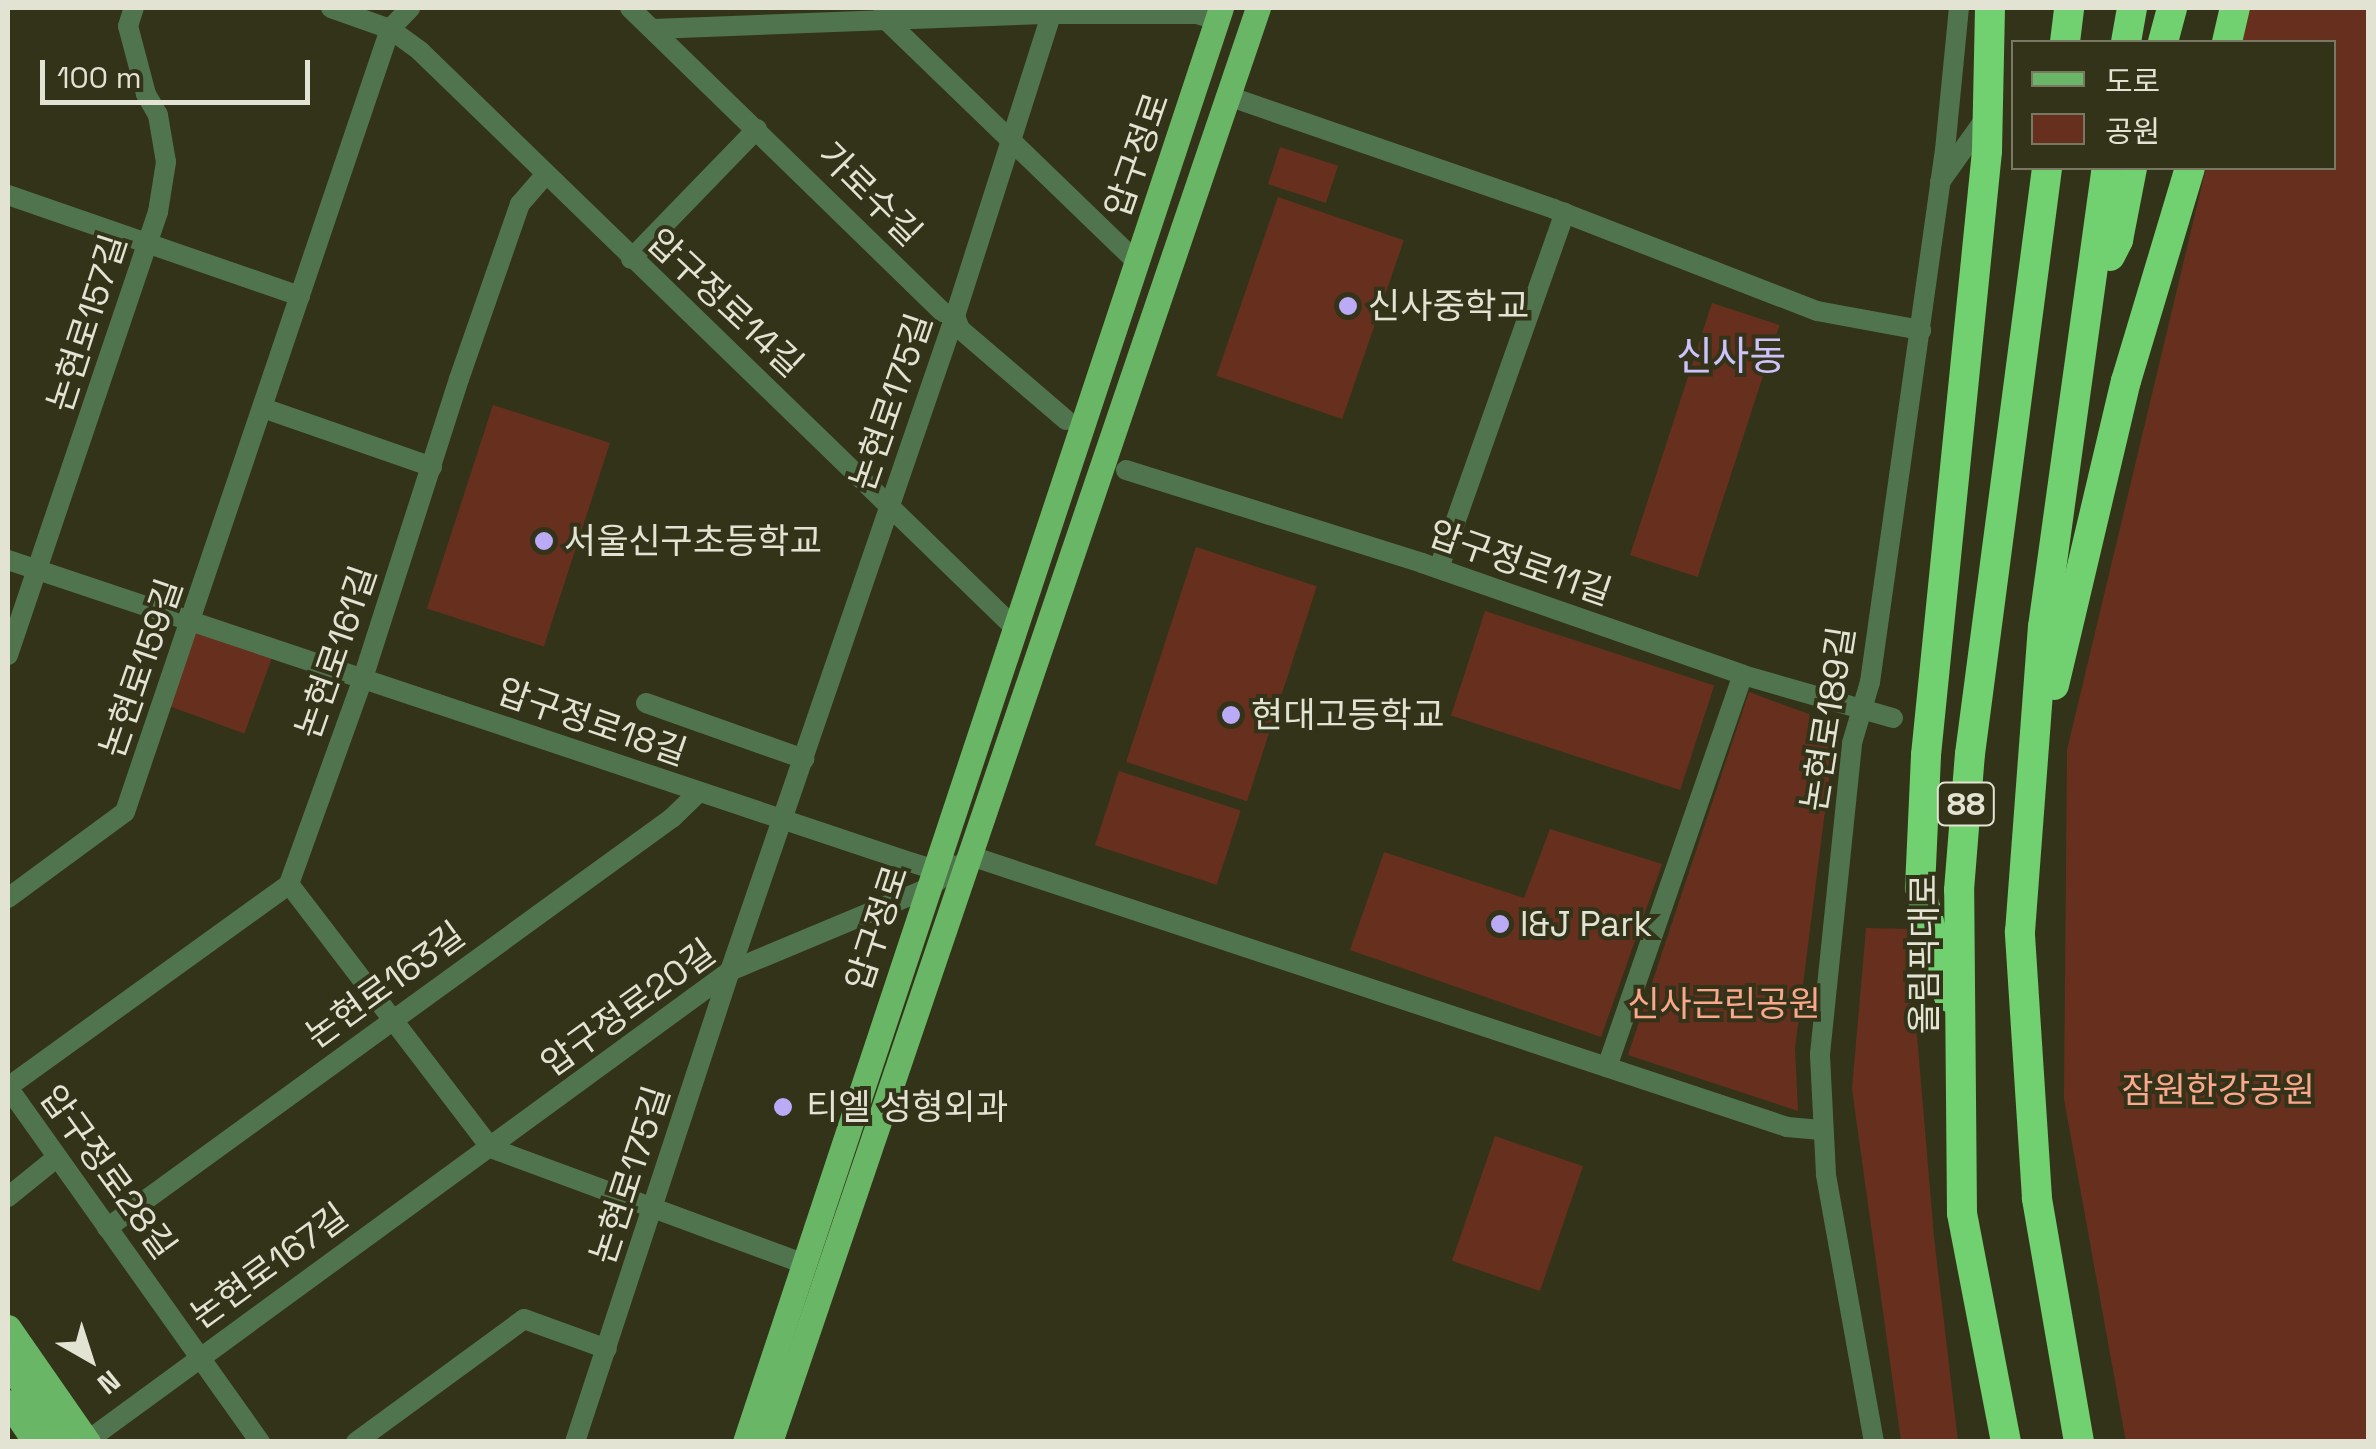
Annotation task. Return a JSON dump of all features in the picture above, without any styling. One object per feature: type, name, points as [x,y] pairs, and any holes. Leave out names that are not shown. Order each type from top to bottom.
[{"type":"highway","points":[[1961,1044],[1920,888],[1926,755],[1988,114],[1990,8]]},
{"type":"highway","points":[[2065,40],[2069,8]]},
{"type":"highway","points":[[2126,40],[2132,8]]},
{"type":"highway","points":[[2164,40],[2172,8]]},
{"type":"highway","points":[[2227,40],[2235,8]]},
{"type":"highway","name":"올림픽대로","points":[[2006,1442],[1962,1213],[1959,890],[1970,754],[2047,170]]},
{"type":"highway","name":"88","points":[[2080,1442],[2037,1198],[2020,932],[2036,760],[2043,627],[2093,290],[2106,170]]},
{"type":"highway","points":[[2093,290],[2118,240],[2132,170]]},
{"type":"highway","points":[[2036,760],[2126,381],[2189,170]]},
{"type":"main road","name":"압구정로","points":[[770,1442],[971,856],[1102,456],[1258,8]]},
{"type":"main road","name":"압구정로","points":[[745,1442],[1014,627],[1071,428],[1138,262],[1219,14]]},
{"type":"main road","points":[[1197,86],[1228,96]]},
{"type":"main road","points":[[1071,428],[1102,456],[1126,470]]},
{"type":"main road","points":[[8,1327],[87,1441]]},
{"type":"main road","points":[[8,1363],[61,1442]]},
{"type":"main road","points":[[8,1402],[35,1442]]},
{"type":"main road","points":[[8,1422],[22,1442]]},
{"type":"street","name":"논현로157길","points":[[8,655],[158,212],[166,162],[158,115],[146,94],[128,26],[134,8]]},
{"type":"street","name":"압구정로14길","points":[[332,8],[390,29],[420,51],[1014,627]]},
{"type":"street","points":[[389,8],[390,29]]},
{"type":"street","name":"논현로159길","points":[[8,898],[125,812],[390,29],[410,8]]},
{"type":"street","name":"가로수길","points":[[630,8],[942,312],[955,316],[960,329],[1071,428]]},
{"type":"street","name":"논현로189길","points":[[1874,1442],[1821,1130],[1820,1054],[1852,743],[1870,682],[1914,356],[1921,330],[1958,8]]},
{"type":"street","name":"논현로175길","points":[[575,1442],[730,971],[955,316],[1052,11]]},
{"type":"street","points":[[883,12],[1138,262]]},
{"type":"street","points":[[653,29],[883,12],[1219,14]]},
{"type":"street","name":"압구정로","points":[[1228,96],[1560,211],[1817,311],[1921,330]]},
{"type":"street","points":[[1938,184],[1988,114]]},
{"type":"street","points":[[631,259],[757,129]]},
{"type":"street","name":"논현로161길","points":[[289,884],[364,678],[520,204],[546,174]]},
{"type":"street","points":[[8,195],[300,296]]},
{"type":"street","points":[[1438,568],[1560,211]]},
{"type":"street","points":[[263,408],[432,467]]},
{"type":"street","name":"압구정로11길","points":[[1126,470],[1438,568],[1743,675],[1893,718]]},
{"type":"street","name":"압구정로18길","points":[[8,560],[784,820],[929,879]]},
{"type":"street","points":[[1606,1067],[1743,675]]},
{"type":"street","points":[[646,703],[804,758]]},
{"type":"street","name":"논현로163길","points":[[107,1228],[672,818],[698,792]]},
{"type":"street","points":[[971,856],[1787,1127],[1821,1130]]},
{"type":"street","name":"압구정로20길","points":[[491,1148],[730,971],[971,856]]},
{"type":"street","points":[[8,1086],[289,884],[491,1148],[805,1264]]},
{"type":"street","name":"압구정로28길","points":[[8,1086],[260,1442]]},
{"type":"street","name":"논현로167길","points":[[87,1441],[491,1148]]},
{"type":"street","points":[[8,1197],[56,1158]]},
{"type":"street","points":[[356,1442],[524,1319],[607,1349]]},
{"type":"green space","name":"잠원한강공원","points":[[2238,8],[2368,8],[2368,1441],[2126,1442],[2064,1099],[2067,750],[2206,170],[2336,170],[2336,40],[2232,40]]},
{"type":"green space","points":[[1280,147],[1338,166],[1326,203],[1268,184]]},
{"type":"green space","points":[[1278,197],[1404,240],[1342,419],[1216,376]]},
{"type":"green space","points":[[1712,303],[1780,325],[1698,577],[1630,555]]},
{"type":"green space","points":[[493,405],[610,443],[544,647],[427,609]]},
{"type":"green space","points":[[1196,547],[1317,586],[1247,801],[1126,762]]},
{"type":"green space","points":[[1485,611],[1714,685],[1680,790],[1451,716]]},
{"type":"green space","points":[[198,624],[274,652],[244,733],[168,706]]},
{"type":"green space","name":"신사근린공원","points":[[1749,692],[1836,724],[1795,1048],[1798,1111],[1628,1055]]},
{"type":"green space","points":[[1119,771],[1241,811],[1217,885],[1095,845]]},
{"type":"green space","name":"I&J Park","points":[[1550,829],[1662,864],[1601,1037],[1350,950],[1384,852],[1524,898]]},
{"type":"green space","points":[[1866,928],[1908,929],[1934,1237],[1958,1441],[1901,1441],[1852,1089]]},
{"type":"green space","points":[[1495,1136],[1583,1166],[1540,1291],[1452,1261]]},
{"type":"place","name":"신사중학교","points":[[1348,306]]},
{"type":"place","name":"서울신구초등학교","points":[[544,541]]},
{"type":"place","name":"현대고등학교","points":[[1231,715]]},
{"type":"place","name":"I&J Park","points":[[1500,924]]},
{"type":"place","name":"티엘 성형외과","points":[[783,1107]]},
{"type":"district","name":"신사동","points":[[1731,357]]}]
